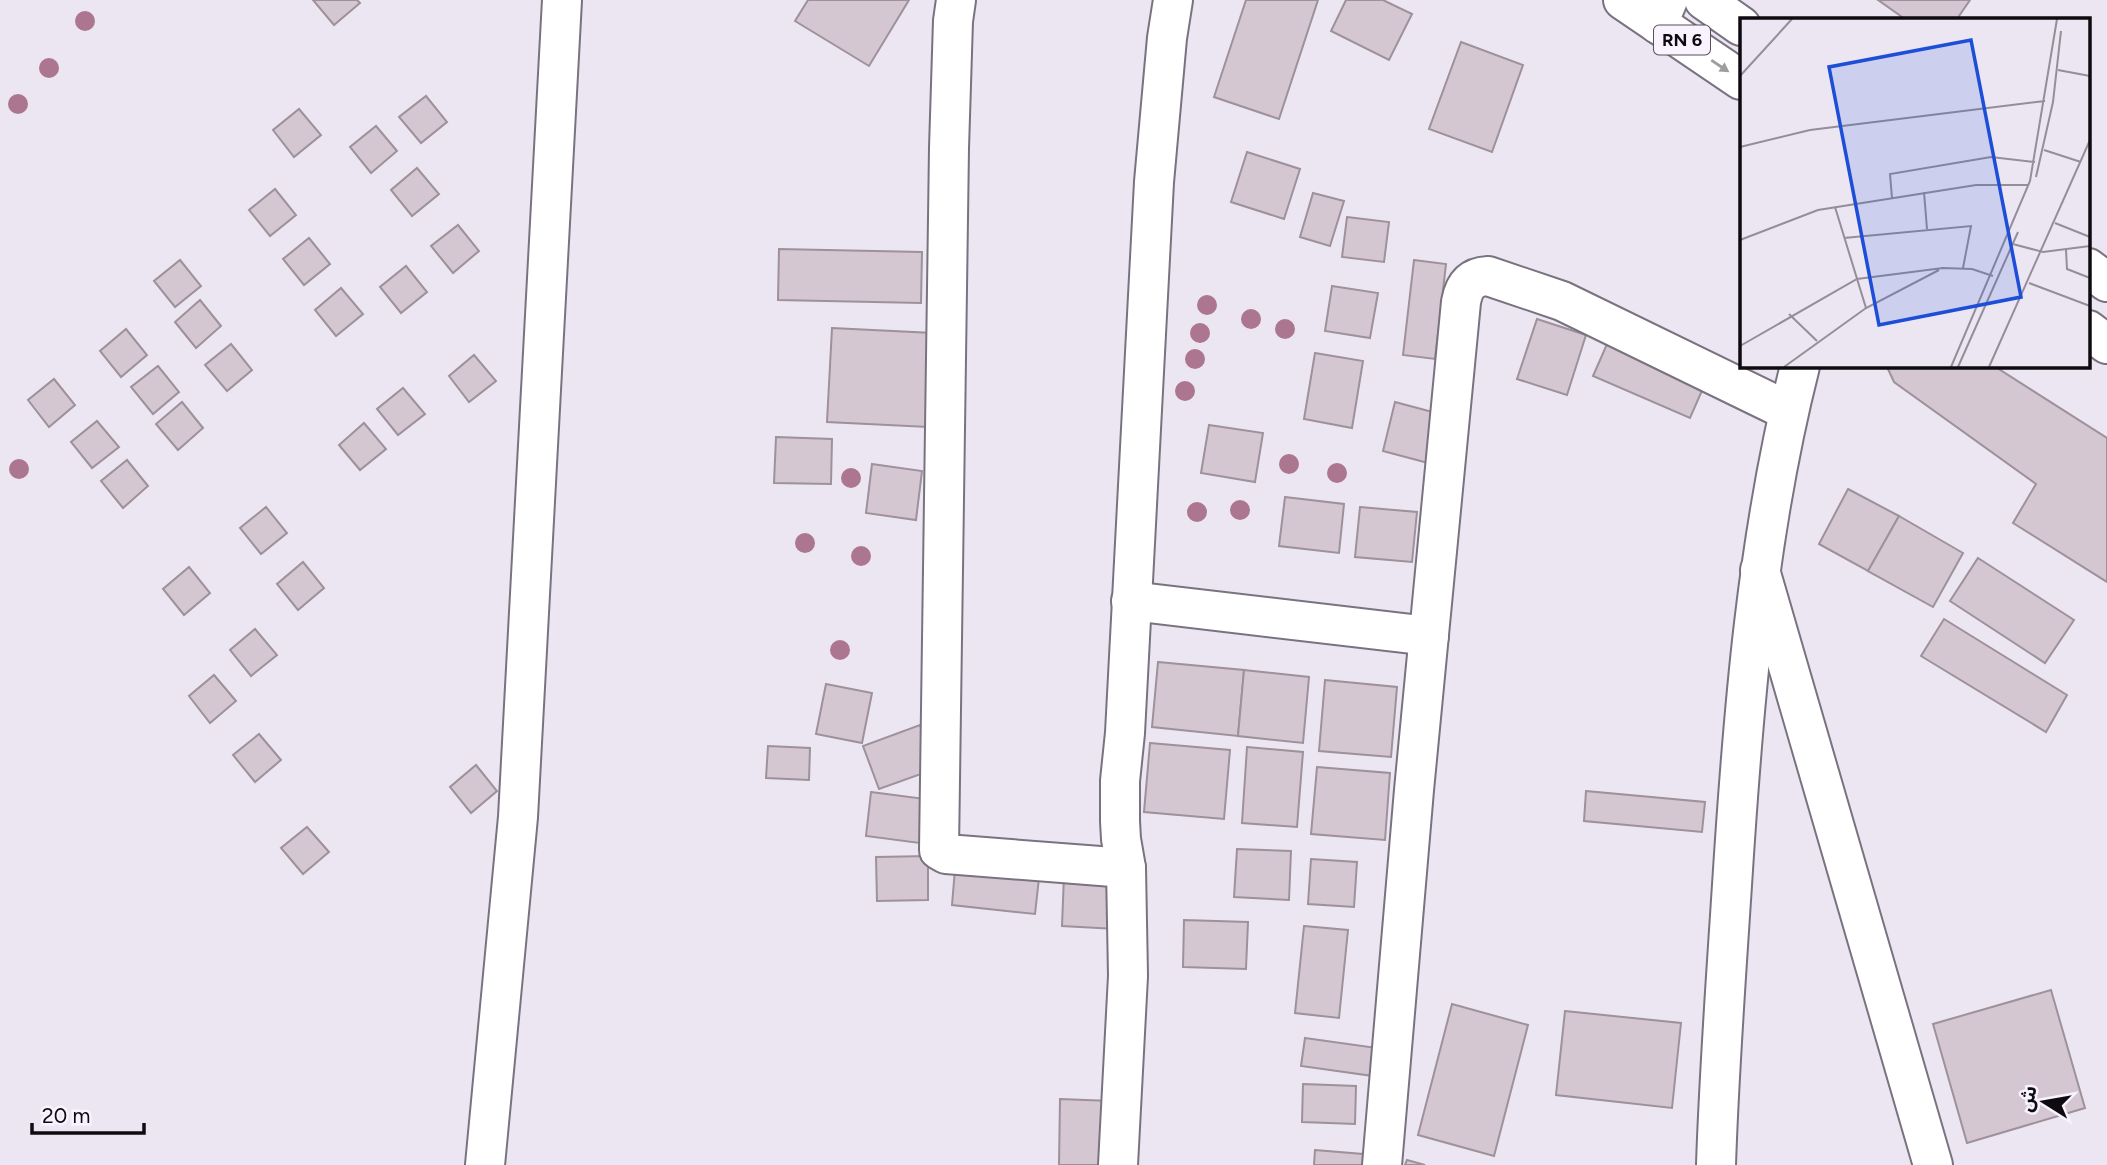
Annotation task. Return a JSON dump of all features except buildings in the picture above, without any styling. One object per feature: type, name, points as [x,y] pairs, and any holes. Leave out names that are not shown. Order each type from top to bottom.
[{"type":"street","points":[[485,1165],[518,817],[562,0]]},
{"type":"street","points":[[956,0],[949,162],[939,850],[946,854],[1126,868]]},
{"type":"street","points":[[1118,1165],[1128,976],[1126,868],[1121,839],[1120,781],[1125,733],[1154,181],[1172,0]]},
{"type":"street","name":"RN 6","points":[[1623,0],[1663,12],[1740,79]]},
{"type":"street","name":"RN 6","points":[[1704,0],[1740,25]]},
{"type":"street","points":[[2090,269],[2107,282]]},
{"type":"street","points":[[1382,1165],[1429,636],[1461,302],[1466,286],[1470,281],[1488,276],[1562,301],[1788,411]]},
{"type":"street","points":[[2090,331],[2107,344]]},
{"type":"street","points":[[1716,1165],[1740,767],[1760,570],[1788,411],[1799,368]]},
{"type":"street","points":[[1760,570],[1933,1165]]},
{"type":"street","points":[[1130,601],[1429,636]]}]
